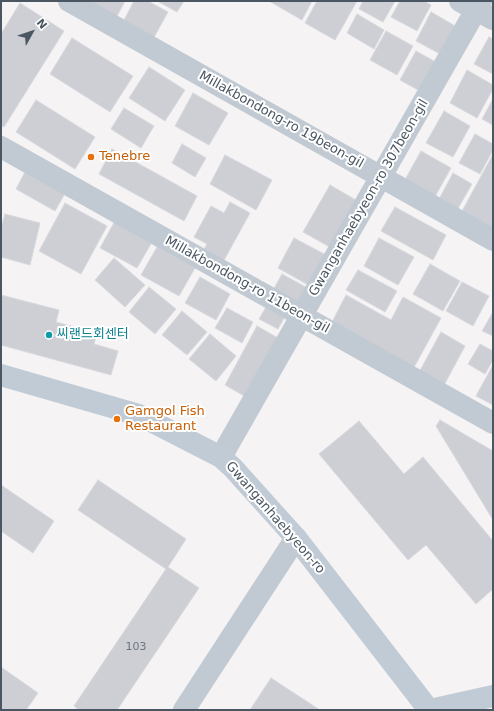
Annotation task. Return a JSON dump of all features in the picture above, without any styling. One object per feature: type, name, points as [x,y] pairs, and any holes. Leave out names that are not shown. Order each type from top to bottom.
[{"type":"main road","name":"Gwanganhaebyeon-ro","points":[[1,375],[140,415],[221,457],[233,468],[296,538],[429,710]]},
{"type":"main road","points":[[429,710],[493,696]]},
{"type":"street","name":"Millakbondong-ro 19beon-gil","points":[[69,1],[493,240]]},
{"type":"street","name":"Gwanganhaebyeon-ro 307beon-gil","points":[[221,457],[478,8]]},
{"type":"street","name":"Millakbondong-ro 11beon-gil","points":[[1,147],[493,423]]},
{"type":"street","points":[[184,710],[296,538]]},
{"type":"building","points":[[80,1],[125,1],[115,20]]},
{"type":"building","points":[[134,1],[148,1],[168,12],[152,41],[122,24]]},
{"type":"building","points":[[184,1],[177,12],[159,2]]},
{"type":"building","points":[[269,1],[312,1],[302,20]]},
{"type":"building","points":[[317,1],[357,1],[335,40],[305,23]]},
{"type":"building","points":[[363,1],[395,1],[383,22],[359,9]]},
{"type":"building","points":[[400,1],[424,1],[431,5],[417,31],[391,17]]},
{"type":"building","points":[[20,3],[64,31],[4,127],[1,125],[1,34]]},
{"type":"building","points":[[431,12],[457,27],[442,55],[416,41]]},
{"type":"building","points":[[357,14],[384,30],[374,49],[347,33]]},
{"type":"building","points":[[386,31],[413,46],[397,75],[370,60]]},
{"type":"building","points":[[489,37],[493,39],[493,74],[474,64]]},
{"type":"building","points":[[72,38],[133,76],[110,112],[50,74]]},
{"type":"building","points":[[416,51],[443,66],[427,95],[400,80]]},
{"type":"building","points":[[149,67],[185,90],[165,121],[129,98]]},
{"type":"building","points":[[467,70],[493,85],[493,89],[477,118],[450,103]]},
{"type":"building","points":[[193,93],[228,113],[209,145],[175,126]]},
{"type":"building","points":[[493,99],[493,125],[482,119]]},
{"type":"building","points":[[36,100],[95,137],[75,169],[16,132]]},
{"type":"building","points":[[124,108],[154,126],[141,148],[111,129]]},
{"type":"building","points":[[444,111],[470,126],[453,157],[426,143]]},
{"type":"building","points":[[475,134],[493,144],[493,150],[480,174],[459,163]]},
{"type":"building","points":[[182,144],[206,158],[195,177],[172,163]]},
{"type":"building","points":[[112,149],[197,196],[184,221],[99,174]]},
{"type":"building","points":[[421,151],[451,168],[432,202],[402,185]]},
{"type":"building","points":[[225,155],[272,180],[256,210],[210,184]]},
{"type":"building","points":[[493,156],[493,231],[461,213]]},
{"type":"building","points":[[27,168],[67,190],[55,211],[16,189]]},
{"type":"building","points":[[453,173],[472,184],[456,212],[438,201]]},
{"type":"building","points":[[330,185],[361,203],[335,250],[303,232]]},
{"type":"building","points":[[230,202],[250,213],[223,262],[203,251],[207,244],[194,237],[211,206],[224,213]]},
{"type":"building","points":[[65,203],[107,226],[81,274],[39,251]]},
{"type":"building","points":[[395,207],[446,235],[433,260],[381,231]]},
{"type":"building","points":[[5,214],[40,223],[30,265],[1,257],[1,229]]},
{"type":"building","points":[[115,221],[152,242],[137,268],[100,248]]},
{"type":"building","points":[[294,238],[328,256],[312,287],[278,268]]},
{"type":"building","points":[[379,238],[414,257],[398,285],[364,266]]},
{"type":"building","points":[[157,247],[195,268],[179,296],[141,275]]},
{"type":"building","points":[[114,258],[145,285],[125,307],[95,280]]},
{"type":"building","points":[[430,264],[460,281],[443,311],[413,294]]},
{"type":"building","points":[[358,270],[397,291],[385,312],[346,290]]},
{"type":"building","points":[[282,274],[311,290],[300,310],[271,294]]},
{"type":"building","points":[[200,277],[230,294],[216,320],[185,303]]},
{"type":"building","points":[[462,282],[489,296],[473,326],[446,311]]},
{"type":"building","points":[[149,287],[176,309],[155,334],[129,312]]},
{"type":"building","name":"씨랜드회센터","points":[[1,295],[59,310],[56,322],[97,333],[94,344],[118,351],[111,375],[1,345]]},
{"type":"building","points":[[346,295],[391,320],[403,297],[441,318],[412,371],[330,326]]},
{"type":"building","points":[[266,307],[284,318],[278,329],[259,319]]},
{"type":"building","points":[[227,308],[253,322],[242,343],[215,328]]},
{"type":"building","points":[[182,311],[207,332],[187,355],[162,335]]},
{"type":"building","points":[[493,312],[493,336],[482,331]]},
{"type":"building","points":[[257,326],[278,338],[246,397],[225,385]]},
{"type":"building","points":[[441,332],[465,346],[442,389],[417,376]]},
{"type":"building","points":[[210,334],[236,356],[216,381],[189,359]]},
{"type":"building","points":[[480,344],[493,351],[493,360],[485,374],[468,364]]},
{"type":"building","points":[[493,365],[493,405],[476,396]]},
{"type":"building","points":[[440,420],[493,451],[493,520],[436,426]]},
{"type":"building","points":[[359,421],[404,474],[423,457],[493,541],[493,589],[476,604],[426,545],[408,560],[319,454]]},
{"type":"building","points":[[98,480],[186,539],[168,567],[199,588],[117,710],[79,710],[74,706],[166,569],[78,510]]},
{"type":"building","points":[[1,485],[54,521],[33,553],[1,531]]},
{"type":"building","points":[[1,667],[38,693],[26,710],[1,710]]},
{"type":"building","points":[[271,678],[320,710],[250,710]]},
{"type":"place","name":"Tenebre","points":[[91,157]]},
{"type":"place","name":"씨랜드회센터","points":[[49,335]]},
{"type":"place","name":"Gamgol Fish Restaurant","points":[[117,419]]}]
